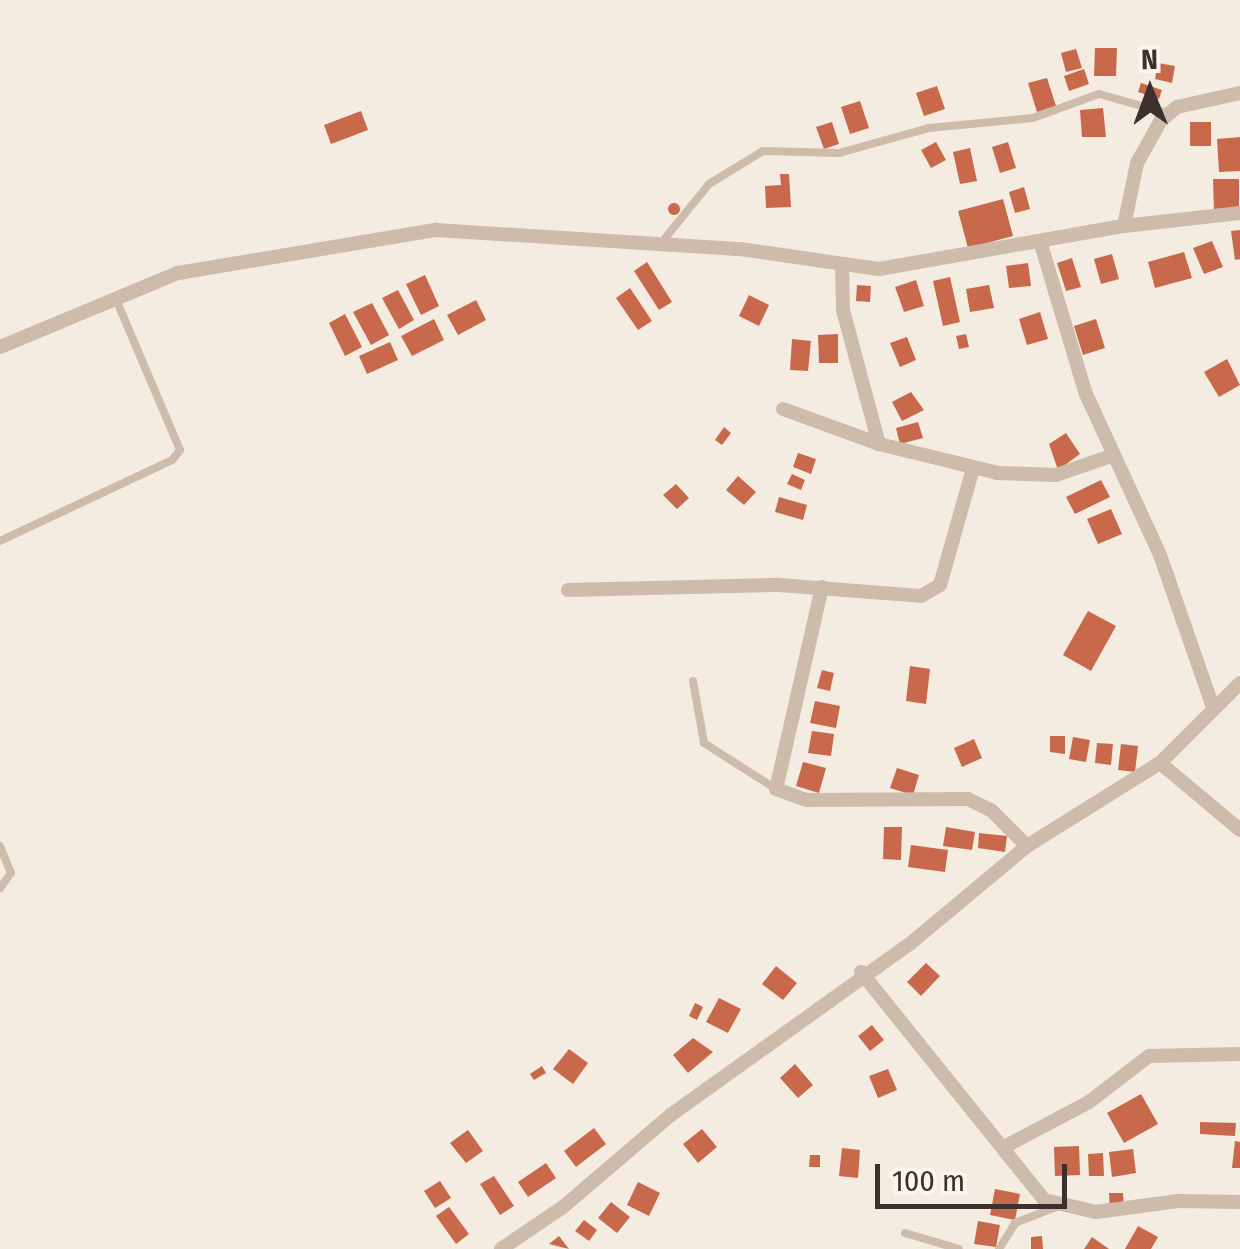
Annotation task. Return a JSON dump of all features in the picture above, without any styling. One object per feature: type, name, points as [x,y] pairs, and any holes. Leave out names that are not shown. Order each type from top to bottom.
[{"type":"street","points":[[1124,226],[1137,163],[1168,114],[1240,93]]},
{"type":"street","points":[[0,347],[115,297],[215,264],[436,230],[772,253],[842,267],[894,268],[1124,226],[1240,213]]},
{"type":"street","points":[[1040,241],[1110,456],[1160,554],[1212,704]]},
{"type":"street","points":[[842,267],[843,310],[878,444]]},
{"type":"street","points":[[783,409],[878,444],[973,468],[1056,475],[1110,456]]},
{"type":"street","points":[[568,590],[822,587],[914,596],[935,590],[973,468]]},
{"type":"street","points":[[822,587],[776,788],[807,800],[968,799],[991,810],[1026,846]]},
{"type":"street","points":[[500,1249],[861,972],[910,942],[1026,846],[1160,762],[1212,704],[1240,684]]},
{"type":"street","points":[[1160,762],[1240,830]]},
{"type":"street","points":[[861,972],[1004,1147],[1032,1190],[1056,1207],[1116,1212],[1178,1201],[1240,1202]]},
{"type":"street","points":[[1004,1147],[1089,1102],[1149,1056],[1240,1054]]},
{"type":"lane","points":[[660,245],[709,184],[763,151],[838,153],[929,128],[1033,118],[1100,94],[1168,114]]},
{"type":"lane","points":[[0,542],[178,454],[179,436],[115,297]]},
{"type":"lane","points":[[693,681],[704,743],[776,788]]},
{"type":"lane","points":[[0,846],[11,873],[0,888]]},
{"type":"lane","points":[[999,1249],[1015,1223],[1056,1207]]},
{"type":"lane","points":[[905,1233],[959,1249]]},
{"type":"building","points":[[1095,48],[1117,48],[1116,76],[1094,76]]},
{"type":"building","points":[[1076,49],[1082,68],[1066,72],[1061,53]]},
{"type":"building","points":[[1158,63],[1175,66],[1172,83],[1155,79]]},
{"type":"building","points":[[1084,69],[1089,84],[1069,91],[1064,76]]},
{"type":"building","points":[[1047,78],[1056,106],[1037,112],[1028,83]]},
{"type":"building","points":[[1141,83],[1162,90],[1159,99],[1138,92]]},
{"type":"building","points":[[937,86],[945,109],[924,116],[916,93]]},
{"type":"building","points":[[860,101],[869,128],[850,134],[841,107]]},
{"type":"building","points":[[1103,108],[1106,137],[1082,137],[1080,110]]},
{"type":"building","points":[[361,111],[368,130],[331,144],[324,125]]},
{"type":"building","points":[[832,122],[839,144],[824,149],[816,127]]},
{"type":"building","points":[[1190,122],[1211,122],[1211,146],[1190,146]]},
{"type":"building","points":[[1240,137],[1240,171],[1219,172],[1217,139]]},
{"type":"building","points":[[936,142],[946,160],[931,168],[921,150]]},
{"type":"building","points":[[1008,142],[1016,168],[1000,173],[992,147]]},
{"type":"building","points":[[970,148],[977,181],[960,184],[953,152]]},
{"type":"building","points":[[780,174],[789,174],[791,207],[766,208],[765,186],[781,185]]},
{"type":"building","points":[[1213,179],[1239,179],[1239,211],[1214,211]]},
{"type":"building","points":[[1024,187],[1030,209],[1015,213],[1009,192]]},
{"type":"building","points":[[1003,199],[1013,236],[968,248],[958,211]]},
{"type":"building","points":[[674,203],[680,209],[674,215],[668,209]]},
{"type":"building","points":[[1240,230],[1240,259],[1235,260],[1231,231]]},
{"type":"building","points":[[1212,241],[1223,267],[1204,274],[1193,248]]},
{"type":"building","points":[[1184,252],[1192,278],[1155,288],[1148,262]]},
{"type":"building","points":[[1112,254],[1119,279],[1101,284],[1094,259]]},
{"type":"building","points":[[1072,258],[1081,287],[1066,291],[1057,263]]},
{"type":"building","points":[[647,262],[672,302],[659,310],[634,271]]},
{"type":"building","points":[[1028,263],[1031,286],[1009,288],[1006,266]]},
{"type":"building","points":[[425,275],[439,306],[421,315],[406,284]]},
{"type":"building","points":[[950,277],[960,322],[943,326],[933,281]]},
{"type":"building","points":[[916,280],[924,306],[904,312],[895,287]]},
{"type":"building","points":[[857,285],[871,286],[870,302],[856,301]]},
{"type":"building","points":[[989,285],[994,308],[970,312],[966,289]]},
{"type":"building","points":[[630,288],[652,321],[638,330],[616,298]]},
{"type":"building","points":[[398,290],[414,320],[399,329],[382,298]]},
{"type":"building","points":[[749,295],[769,305],[759,326],[739,316]]},
{"type":"building","points":[[476,300],[486,320],[458,335],[447,315]]},
{"type":"building","points":[[372,303],[389,335],[371,345],[353,312]]},
{"type":"building","points":[[1040,312],[1048,339],[1027,345],[1019,319]]},
{"type":"building","points":[[345,314],[362,347],[345,356],[329,323]]},
{"type":"building","points":[[434,319],[444,340],[412,356],[401,336]]},
{"type":"building","points":[[1096,319],[1105,348],[1083,355],[1074,326]]},
{"type":"building","points":[[838,334],[838,363],[819,363],[818,335]]},
{"type":"building","points":[[966,334],[969,347],[959,349],[956,336]]},
{"type":"building","points":[[907,337],[916,360],[900,367],[890,343]]},
{"type":"building","points":[[792,339],[811,341],[808,371],[790,370]]},
{"type":"building","points":[[390,342],[398,360],[367,374],[359,356]]},
{"type":"building","points":[[1227,359],[1240,385],[1219,397],[1204,372]]},
{"type":"building","points":[[911,392],[924,410],[902,421],[892,402]]},
{"type":"building","points":[[918,422],[923,438],[900,444],[896,428]]},
{"type":"building","points":[[724,427],[731,433],[722,445],[715,440]]},
{"type":"building","points":[[1066,433],[1080,454],[1058,470],[1049,444]]},
{"type":"building","points":[[798,453],[816,459],[811,474],[793,467]]},
{"type":"building","points":[[792,474],[805,480],[801,490],[787,484]]},
{"type":"building","points":[[738,476],[756,492],[744,505],[726,490]]},
{"type":"building","points":[[1101,480],[1110,497],[1075,514],[1066,497]]},
{"type":"building","points":[[676,484],[689,498],[677,509],[663,495]]},
{"type":"building","points":[[779,497],[807,505],[803,520],[775,512]]},
{"type":"building","points":[[1111,509],[1122,534],[1098,544],[1087,519]]},
{"type":"building","points":[[1088,611],[1116,626],[1091,671],[1063,655]]},
{"type":"building","points":[[910,666],[930,669],[926,704],[906,701]]},
{"type":"building","points":[[822,670],[834,673],[830,691],[817,688]]},
{"type":"building","points":[[815,701],[840,706],[836,728],[810,723]]},
{"type":"building","points":[[812,731],[834,734],[831,756],[808,753]]},
{"type":"building","points":[[1050,736],[1065,736],[1065,754],[1050,752]]},
{"type":"building","points":[[1073,737],[1090,740],[1086,762],[1069,759]]},
{"type":"building","points":[[974,739],[982,758],[962,767],[954,748]]},
{"type":"building","points":[[1097,743],[1113,744],[1111,765],[1095,763]]},
{"type":"building","points":[[1121,744],[1138,746],[1135,772],[1118,770]]},
{"type":"building","points":[[803,762],[826,768],[819,793],[796,786]]},
{"type":"building","points":[[897,768],[919,775],[913,795],[890,788]]},
{"type":"building","points":[[884,827],[902,827],[901,860],[883,859]]},
{"type":"building","points":[[946,827],[975,832],[972,850],[943,846]]},
{"type":"building","points":[[979,833],[1007,836],[1005,852],[978,848]]},
{"type":"building","points":[[911,845],[948,850],[945,872],[908,867]]},
{"type":"building","points":[[926,963],[940,976],[921,996],[907,982]]},
{"type":"building","points":[[776,966],[797,983],[783,1000],[762,984]]},
{"type":"building","points":[[719,998],[741,1009],[728,1033],[706,1022]]},
{"type":"building","points":[[695,1003],[703,1007],[697,1020],[689,1016]]},
{"type":"building","points":[[872,1025],[884,1040],[870,1051],[858,1036]]},
{"type":"building","points":[[693,1038],[713,1052],[688,1073],[673,1055]]},
{"type":"building","points":[[569,1049],[588,1063],[573,1084],[553,1069]]},
{"type":"building","points":[[795,1064],[813,1085],[798,1098],[780,1078]]},
{"type":"building","points":[[542,1066],[546,1073],[534,1080],[530,1074]]},
{"type":"building","points":[[888,1069],[897,1090],[878,1098],[869,1076]]},
{"type":"building","points":[[1141,1094],[1158,1124],[1124,1143],[1107,1113]]},
{"type":"building","points":[[1200,1122],[1236,1123],[1235,1136],[1200,1134]]},
{"type":"building","points":[[594,1128],[606,1144],[576,1167],[564,1151]]},
{"type":"building","points":[[702,1129],[717,1147],[698,1163],[683,1144]]},
{"type":"building","points":[[468,1130],[483,1151],[466,1163],[450,1143]]},
{"type":"building","points":[[1235,1141],[1240,1142],[1240,1168],[1232,1168]]},
{"type":"building","points":[[1079,1146],[1080,1175],[1055,1176],[1054,1147]]},
{"type":"building","points":[[842,1148],[860,1150],[858,1178],[839,1176]]},
{"type":"building","points":[[1133,1149],[1136,1173],[1112,1177],[1109,1152]]},
{"type":"building","points":[[1103,1153],[1104,1176],[1089,1176],[1088,1154]]},
{"type":"building","points":[[810,1155],[820,1155],[820,1167],[809,1167]]},
{"type":"building","points":[[546,1163],[556,1178],[528,1197],[518,1182]]},
{"type":"building","points":[[494,1176],[514,1206],[500,1215],[480,1184]]},
{"type":"building","points":[[440,1181],[451,1198],[435,1208],[424,1191]]},
{"type":"building","points":[[638,1182],[660,1193],[649,1216],[627,1205]]},
{"type":"building","points":[[995,1189],[1020,1194],[1015,1220],[990,1215]]},
{"type":"building","points":[[1109,1193],[1123,1193],[1124,1209],[1110,1209]]},
{"type":"building","points":[[611,1202],[630,1217],[617,1233],[598,1218]]},
{"type":"building","points":[[449,1207],[469,1234],[456,1244],[436,1216]]},
{"type":"building","points":[[584,1220],[597,1230],[589,1241],[575,1231]]},
{"type":"building","points":[[978,1221],[1000,1225],[996,1247],[974,1244]]},
{"type":"building","points":[[1138,1226],[1158,1237],[1151,1249],[1125,1249]]},
{"type":"building","points":[[559,1236],[569,1249],[549,1244]]},
{"type":"building","points":[[1042,1236],[1043,1249],[1031,1249],[1031,1237]]},
{"type":"building","points":[[1092,1237],[1109,1249],[1084,1249]]}]
